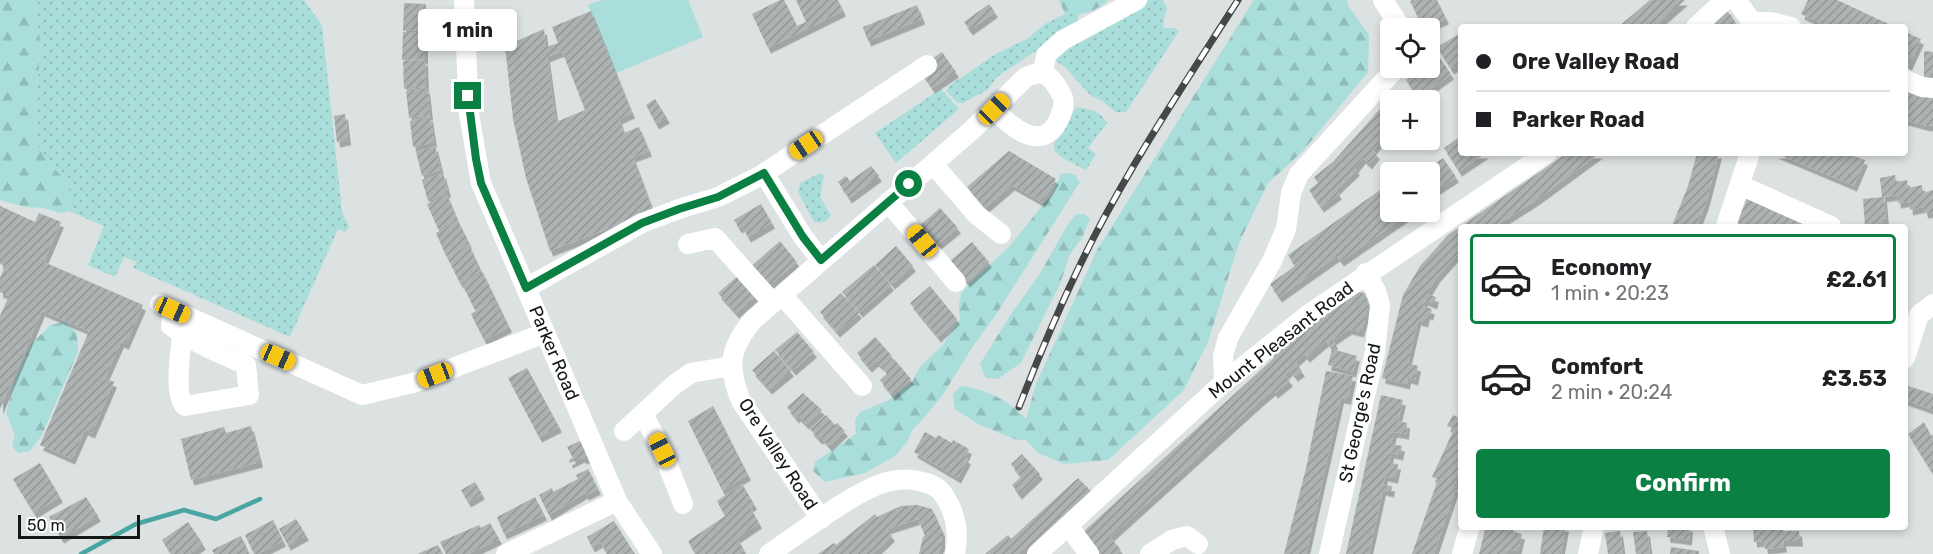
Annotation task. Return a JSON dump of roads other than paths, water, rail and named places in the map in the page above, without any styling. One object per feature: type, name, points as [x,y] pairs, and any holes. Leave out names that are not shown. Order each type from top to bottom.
[{"type":"street","name":"Parker Road","points":[[464,0],[469,114],[476,159],[487,200],[617,501],[652,554]]},
{"type":"street","points":[[1042,73],[1047,54],[1063,40],[1137,0]]},
{"type":"street","points":[[1383,0],[1395,18]]},
{"type":"street","points":[[1699,24],[1725,0]]},
{"type":"street","points":[[1736,0],[1753,24],[1770,22],[1778,24]]},
{"type":"street","points":[[526,288],[642,223],[718,197],[764,173],[927,65]]},
{"type":"street","points":[[624,431],[674,385],[691,373],[731,366],[740,336],[753,320],[933,164],[1026,77],[1042,73],[1053,80],[1063,98],[1063,110],[1055,126],[1046,134],[1033,137],[1016,129],[994,109]]},
{"type":"street","points":[[1224,382],[1222,356],[1228,338],[1272,261],[1286,230],[1291,194],[1299,174],[1387,78]]},
{"type":"street","points":[[1908,81],[1922,87],[1933,88]]},
{"type":"street","name":"Mount Pleasant Road","points":[[1037,554],[1224,382],[1309,314],[1366,273],[1542,156]]},
{"type":"street","points":[[1727,224],[1749,156]]},
{"type":"street","points":[[933,164],[977,215],[1001,234]]},
{"type":"street","points":[[764,173],[803,237],[821,260]]},
{"type":"street","points":[[1740,185],[1827,224]]},
{"type":"street","points":[[888,202],[956,282]]},
{"type":"street","points":[[688,244],[716,238],[862,386]]},
{"type":"street","name":"St George's Road","points":[[1329,554],[1375,352],[1380,305],[1376,291],[1366,273]]},
{"type":"street","points":[[1908,349],[1919,315],[1933,304]]},
{"type":"street","points":[[182,334],[171,326],[167,307],[362,395],[413,383],[545,333]]},
{"type":"street","name":"Ore Valley Road","points":[[731,366],[733,382],[741,401],[821,519]]},
{"type":"street","points":[[643,414],[662,450],[683,504]]},
{"type":"street","points":[[770,554],[870,489],[890,481],[919,481],[933,485],[943,493],[952,508],[957,528],[955,554]]},
{"type":"street","points":[[506,554],[617,501]]},
{"type":"street","points":[[1068,527],[1089,554]]},
{"type":"street","points":[[1462,554],[1469,530]]},
{"type":"street","points":[[1588,554],[1593,530]]},
{"type":"street","points":[[1714,530],[1720,554]]},
{"type":"street","points":[[1150,554],[1172,540],[1187,536],[1198,544]]},
{"type":"waterway","points":[[81,554],[136,524],[184,510],[216,519],[260,499]]},
{"type":"railway","points":[[1019,407],[1064,298],[1111,205],[1164,116],[1238,0]]}]
